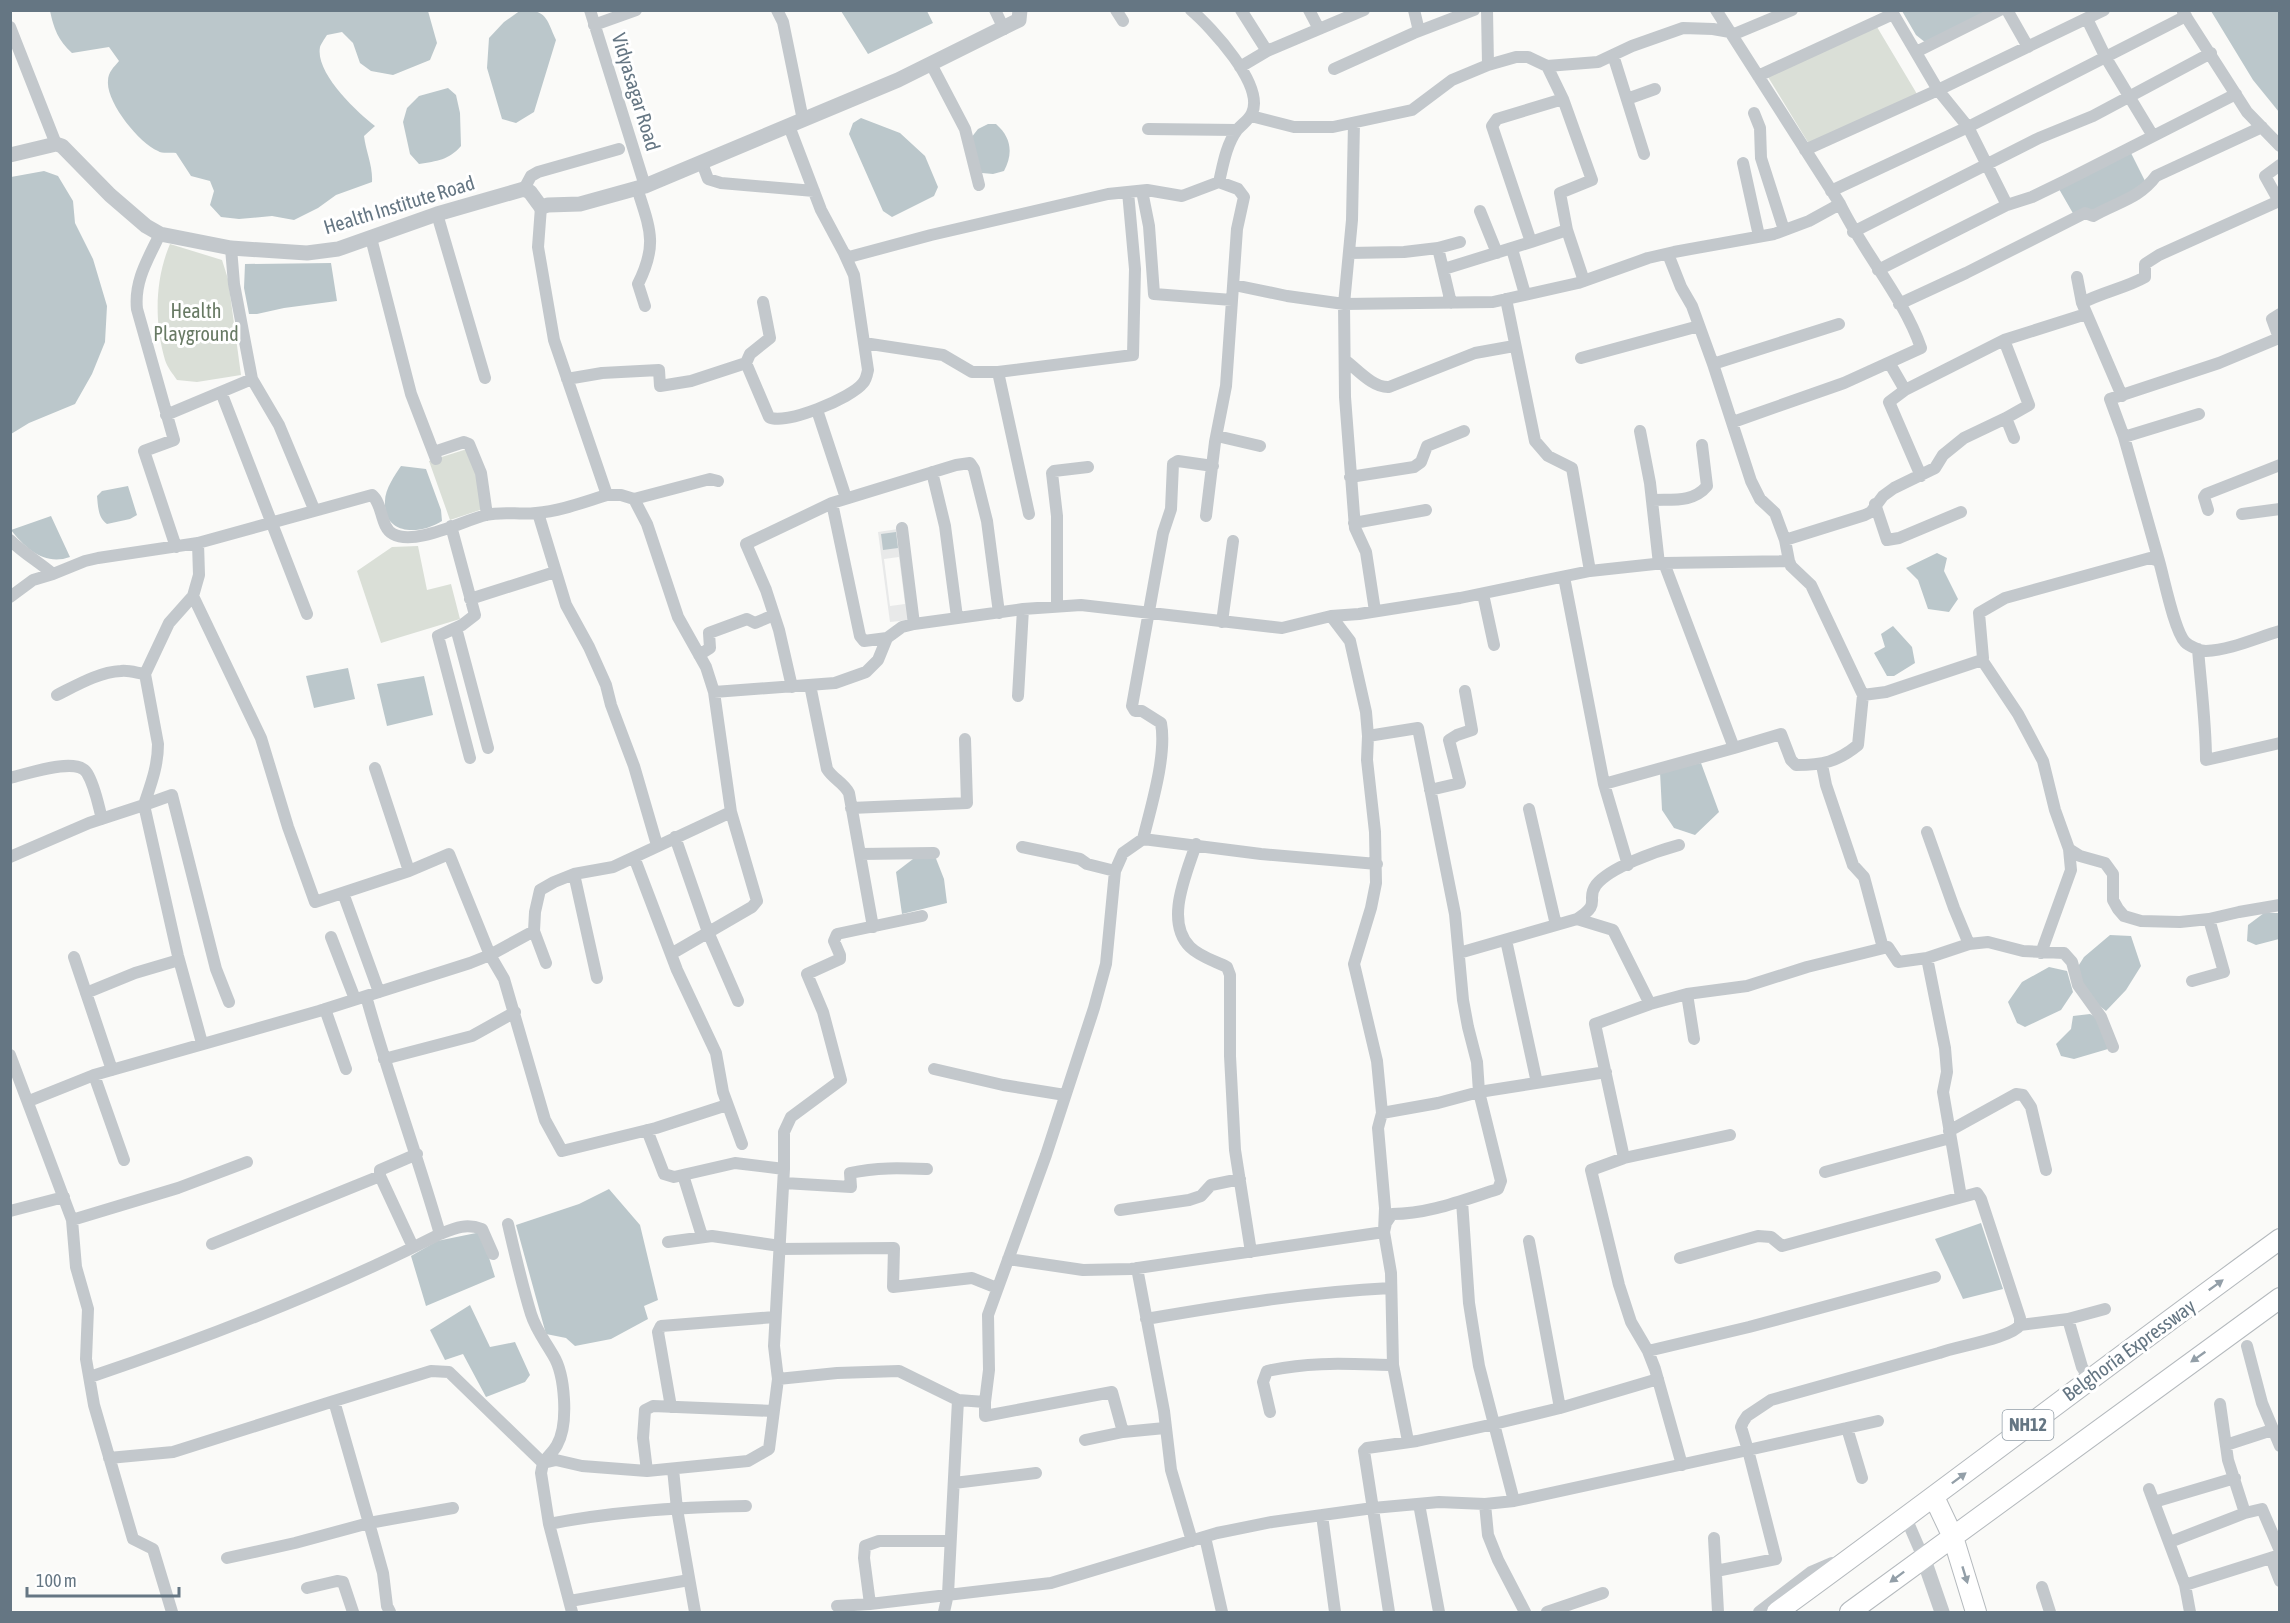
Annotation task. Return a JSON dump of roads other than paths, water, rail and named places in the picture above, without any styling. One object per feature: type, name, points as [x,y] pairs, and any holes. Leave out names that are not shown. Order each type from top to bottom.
[{"type":"highway","name":"Belghoria Expressway","points":[[1777,1612],[1934,1497],[2089,1378],[2280,1239]]},
{"type":"highway","name":"NH12","points":[[1851,1612],[1923,1557],[2280,1298]]},
{"type":"highway","points":[[1934,1497],[1953,1537],[1976,1612]]},
{"type":"street","name":"Vidyasagar Road","points":[[590,10],[641,187],[651,237],[649,258],[638,284],[645,306]]},
{"type":"street","points":[[594,25],[636,10]]},
{"type":"street","points":[[764,302],[770,338],[750,354],[746,363],[768,417],[773,420],[780,419],[817,410],[840,400],[864,383],[868,370],[854,276],[814,191],[796,123],[783,22],[777,10]]},
{"type":"street","points":[[995,10],[1004,29]]},
{"type":"street","points":[[541,207],[580,204],[641,187],[702,163],[932,64],[1019,20],[1020,10]]},
{"type":"street","points":[[1191,10],[1202,20],[1240,67],[1251,86],[1255,106],[1251,116],[1237,130],[1224,157],[1219,182]]},
{"type":"street","points":[[1241,10],[1268,51]]},
{"type":"street","points":[[1310,10],[1319,29]]},
{"type":"street","points":[[1240,67],[1268,51],[1364,10]]},
{"type":"street","points":[[1414,10],[1419,32]]},
{"type":"street","points":[[1487,10],[1488,65]]},
{"type":"street","points":[[1716,10],[1840,204],[1853,232],[1899,304],[1921,348],[1844,383],[1733,422]]},
{"type":"street","points":[[1251,116],[1294,127],[1334,127],[1412,110],[1452,80],[1488,65],[1521,56],[1547,66],[1598,62],[1683,28],[1713,29],[1731,33],[1792,10]]},
{"type":"street","points":[[1916,52],[2000,10]]},
{"type":"street","points":[[2007,10],[2028,47]]},
{"type":"street","points":[[1805,150],[1938,90],[2104,10]]},
{"type":"street","points":[[1334,69],[1466,12]]},
{"type":"street","points":[[1758,76],[1892,12],[1938,90],[1968,127],[2007,205]]},
{"type":"street","points":[[1831,191],[1968,127],[2106,58],[2184,13],[2247,112],[2280,146]]},
{"type":"street","points":[[2087,19],[2106,58],[2153,136]]},
{"type":"street","points":[[10,27],[56,144],[10,155]]},
{"type":"street","points":[[1853,232],[2130,97],[2211,53]]},
{"type":"street","points":[[1613,55],[1644,154]]},
{"type":"street","points":[[932,64],[965,129],[979,185]]},
{"type":"street","points":[[1547,66],[1563,99],[1592,180],[1560,193],[1567,230],[1584,281]]},
{"type":"street","points":[[1627,99],[1655,89]]},
{"type":"street","points":[[1878,270],[2007,205],[2040,193],[2236,94]]},
{"type":"street","points":[[1531,243],[1492,126],[1497,119],[1563,99]]},
{"type":"street","points":[[1754,113],[1760,128],[1761,158],[1784,230]]},
{"type":"street","points":[[1354,123],[1353,220],[1344,304],[1345,397],[1354,523],[1366,552],[1375,611]]},
{"type":"street","points":[[1899,304],[2085,213],[2093,216],[2147,188],[2156,176],[2262,127]]},
{"type":"street","points":[[1148,129],[1237,130]]},
{"type":"street","name":"Health Institute Road","points":[[56,144],[72,154],[135,218],[160,234],[231,248],[307,253],[338,249],[437,214],[524,189]]},
{"type":"street","points":[[607,495],[554,340],[538,247],[541,207],[530,192],[524,189],[531,176],[538,172],[619,148]]},
{"type":"street","points":[[702,163],[708,179],[721,183],[814,191]]},
{"type":"street","points":[[1743,163],[1759,236]]},
{"type":"street","points":[[1921,476],[1889,402],[1905,390],[2004,340],[2084,309],[2145,277],[2145,264],[2159,255],[2279,201],[2265,176],[2280,165]]},
{"type":"street","points":[[844,253],[855,256],[931,235],[1108,194],[1135,192],[1182,196],[1219,182],[1238,189],[1244,197],[1237,229],[1226,386],[1216,436],[1206,516]]},
{"type":"street","points":[[1135,192],[1149,226],[1154,294],[1232,300]]},
{"type":"street","points":[[864,343],[943,355],[972,372],[998,372],[1133,355],[1136,269],[1135,192]]},
{"type":"street","points":[[1234,285],[1287,296],[1344,304],[1493,302],[1584,281],[1648,258],[1784,230],[1840,204]]},
{"type":"street","points":[[1480,211],[1497,253]]},
{"type":"street","points":[[437,214],[485,378]]},
{"type":"street","points":[[1444,269],[1567,230]]},
{"type":"street","points":[[160,234],[138,282],[136,298],[137,309],[174,440],[144,451],[176,548]]},
{"type":"street","points":[[371,238],[411,394],[435,455],[464,442],[470,444],[481,473],[487,515]]},
{"type":"street","points":[[1349,253],[1404,252],[1438,248],[1460,242]]},
{"type":"street","points":[[231,248],[234,284],[252,379],[279,425],[314,509]]},
{"type":"street","points":[[1438,248],[1451,303]]},
{"type":"street","points":[[1512,249],[1525,294]]},
{"type":"street","points":[[1604,784],[1781,734],[1791,760],[1796,765],[1822,765],[1845,755],[1858,745],[1863,695],[1811,585],[1791,566],[1775,513],[1760,499],[1750,481],[1713,364],[1692,306],[1681,287],[1668,254]]},
{"type":"street","points":[[2077,277],[2084,309],[2122,396]]},
{"type":"street","points":[[1506,299],[1535,441],[1548,456],[1572,468],[1590,571]]},
{"type":"street","points":[[2280,314],[2272,319],[2279,338],[2219,363],[2110,399],[2124,437],[2173,615],[2185,642],[2205,651],[2280,631]]},
{"type":"street","points":[[1713,364],[1839,324]]},
{"type":"street","points":[[1581,358],[1699,326]]},
{"type":"street","points":[[1785,540],[1871,512],[1875,504],[1894,488],[1935,468],[1943,455],[1964,438],[2029,405],[2004,340]]},
{"type":"street","points":[[1345,360],[1382,388],[1476,353],[1514,346]]},
{"type":"street","points":[[567,379],[602,373],[659,370],[660,386],[691,381],[746,363]]},
{"type":"street","points":[[1890,364],[1905,390]]},
{"type":"street","points":[[998,372],[1029,514]]},
{"type":"street","points":[[166,415],[252,379]]},
{"type":"street","points":[[221,392],[307,614]]},
{"type":"street","points":[[817,410],[846,498]]},
{"type":"street","points":[[2124,437],[2199,414]]},
{"type":"street","points":[[2006,418],[2014,438]]},
{"type":"street","points":[[1350,477],[1414,468],[1421,462],[1427,447],[1464,431]]},
{"type":"street","points":[[1640,431],[1661,563],[1734,748]]},
{"type":"street","points":[[1216,436],[1260,446]]},
{"type":"street","points":[[1652,500],[1693,498],[1701,493],[1707,486],[1702,445]]},
{"type":"street","points":[[1143,839],[1154,795],[1163,734],[1161,723],[1142,711],[1135,711],[1132,706],[1163,533],[1171,509],[1173,464],[1178,461],[1213,466]]},
{"type":"street","points":[[792,687],[774,615],[746,544],[832,503],[956,465],[970,463],[987,521],[999,613]]},
{"type":"street","points":[[2208,510],[2204,497],[2206,494],[2280,465]]},
{"type":"street","points":[[1057,606],[1057,516],[1052,473],[1088,467]]},
{"type":"street","points":[[932,472],[945,526],[957,617]]},
{"type":"street","points":[[10,597],[33,580],[92,559],[198,543],[314,509],[372,495],[377,499],[387,529],[393,534],[423,536],[487,515],[538,513],[577,505],[607,495],[621,495],[634,499],[710,479],[718,481]]},
{"type":"street","points":[[634,499],[647,524],[678,617],[706,667],[714,692],[731,812],[758,901],[752,907],[671,954]]},
{"type":"street","points":[[832,503],[860,636],[864,641],[887,639]]},
{"type":"street","points":[[1875,504],[1887,540],[1899,538],[1961,512]]},
{"type":"street","points":[[2242,514],[2280,509]]},
{"type":"street","points":[[1354,523],[1426,510]]},
{"type":"street","points":[[538,513],[566,605],[606,685],[611,705],[634,766],[657,845]]},
{"type":"street","points":[[451,526],[475,615],[456,628],[438,636],[470,758]]},
{"type":"street","points":[[902,528],[914,624]]},
{"type":"street","points":[[10,540],[19,550],[35,558],[53,574]]},
{"type":"street","points":[[1222,622],[1233,541]]},
{"type":"street","points":[[198,543],[199,575],[194,596],[169,622],[145,674],[158,755],[156,771],[144,805],[179,960],[202,1043]]},
{"type":"street","points":[[2042,953],[2071,870],[2070,849],[2055,810],[2043,761],[2018,714],[1982,660],[1979,613],[2005,598],[2150,558],[2159,561]]},
{"type":"street","points":[[714,692],[835,683],[867,672],[878,660],[887,639],[895,631],[914,624],[957,617],[1081,605],[1282,628],[1331,616],[1483,594],[1590,571],[1661,563],[1789,561]]},
{"type":"street","points":[[470,599],[555,572]]},
{"type":"street","points":[[1564,576],[1604,784],[1628,865]]},
{"type":"street","points":[[1483,594],[1494,645]]},
{"type":"street","points":[[194,596],[261,738],[288,826],[315,902],[409,871],[449,854],[490,956],[504,979],[545,1120],[562,1152],[647,1130],[727,1105]]},
{"type":"street","points":[[1018,696],[1023,609]]},
{"type":"street","points":[[699,655],[710,648],[709,633],[747,619],[755,623],[774,615]]},
{"type":"street","points":[[1331,616],[1350,641],[1366,712],[1367,760],[1377,864],[1371,908],[1354,964],[1377,1061],[1382,1113],[1378,1128],[1385,1208],[1383,1232],[1391,1273],[1393,1365],[1408,1441]]},
{"type":"street","points":[[456,628],[488,748]]},
{"type":"street","points":[[2198,649],[2205,702],[2203,715],[2206,760],[2280,743]]},
{"type":"street","points":[[1863,695],[1886,692],[1982,660]]},
{"type":"street","points":[[57,694],[96,677],[122,670],[145,674]]},
{"type":"street","points":[[810,685],[826,769],[832,777],[844,784],[849,793],[873,927]]},
{"type":"street","points":[[1430,790],[1460,783],[1449,740],[1472,730],[1465,691]]},
{"type":"street","points":[[1368,736],[1418,728],[1455,914],[1463,1000],[1477,1062],[1479,1092],[1501,1181],[1498,1189],[1462,1201],[1407,1214],[1392,1214],[1383,1232]]},
{"type":"street","points":[[851,808],[967,803],[965,739]]},
{"type":"street","points":[[10,778],[77,765],[83,768],[91,782],[102,819]]},
{"type":"street","points":[[1822,765],[1826,785],[1853,865],[1864,877],[1883,948]]},
{"type":"street","points":[[375,768],[409,871]]},
{"type":"street","points":[[10,857],[102,819],[172,795],[216,969],[229,1002]]},
{"type":"street","points":[[1529,809],[1556,925]]},
{"type":"street","points":[[546,963],[534,931],[540,890],[574,874],[614,867],[731,812]]},
{"type":"street","points":[[1927,832],[1969,944]]},
{"type":"street","points":[[675,837],[708,932],[738,1001]]},
{"type":"street","points":[[1123,1432],[1112,1392],[985,1416],[985,1402],[989,1370],[988,1315],[1065,1095],[1106,964],[1115,871],[1123,853],[1143,839],[1261,854],[1377,864]]},
{"type":"street","points":[[1196,844],[1180,900],[1180,930],[1189,946],[1203,956],[1227,967],[1230,975],[1230,1056],[1235,1150],[1251,1252]]},
{"type":"street","points":[[1459,953],[1577,919],[1592,907],[1595,886],[1628,865],[1679,844]]},
{"type":"street","points":[[1022,847],[1080,859],[1087,864],[1115,871]]},
{"type":"street","points":[[2070,849],[2080,856],[2105,863],[2113,874],[2113,900],[2118,909],[2124,916],[2141,921],[2180,922],[2209,919],[2280,905]]},
{"type":"street","points":[[860,854],[934,853]]},
{"type":"street","points":[[634,857],[671,954],[716,1053],[727,1105],[742,1144]]},
{"type":"street","points":[[574,874],[597,978]]},
{"type":"street","points":[[343,893],[379,992]]},
{"type":"street","points":[[543,1463],[556,1460],[582,1466],[647,1471],[748,1461],[769,1449],[778,1379],[774,1346],[780,1211],[784,1183],[784,1132],[791,1118],[840,1080],[823,1012],[807,974],[840,959],[834,941],[837,934],[922,916]]},
{"type":"street","points":[[1577,919],[1613,930],[1650,1004]]},
{"type":"street","points":[[2192,981],[2224,972],[2209,919]]},
{"type":"street","points":[[29,1101],[94,1075],[325,1009],[490,956],[534,931]]},
{"type":"street","points":[[331,937],[360,998],[384,1059],[417,1154],[440,1234]]},
{"type":"street","points":[[1506,940],[1537,1083]]},
{"type":"street","points":[[1624,1158],[1595,1024],[1650,1004],[1687,994],[1746,986],[1807,967],[1883,948],[1888,947],[1898,962],[1927,958],[1969,944],[1988,942],[2023,951],[2064,953],[2072,962],[2078,985],[2101,1017],[2113,1047]]},
{"type":"street","points":[[74,957],[112,1070]]},
{"type":"street","points":[[1927,958],[1945,1048],[1947,1072],[1943,1092],[1961,1197]]},
{"type":"street","points":[[86,993],[135,973],[179,960]]},
{"type":"street","points":[[1687,994],[1694,1039]]},
{"type":"street","points":[[325,1009],[346,1070]]},
{"type":"street","points":[[384,1059],[472,1036],[515,1012]]},
{"type":"street","points":[[10,1054],[72,1220],[76,1267],[88,1309],[86,1359],[94,1405],[109,1458],[133,1539],[153,1549],[172,1612]]},
{"type":"street","points":[[934,1069],[1003,1085],[1065,1095]]},
{"type":"street","points":[[1382,1113],[1438,1103],[1479,1092],[1606,1072]]},
{"type":"street","points":[[94,1075],[124,1160]]},
{"type":"street","points":[[1825,1172],[1950,1135],[2016,1094],[2023,1095],[2031,1107],[2046,1170]]},
{"type":"street","points":[[647,1130],[664,1174],[674,1177],[735,1163],[784,1169]]},
{"type":"street","points":[[1682,1465],[1658,1378],[1648,1351],[1631,1322],[1612,1259],[1590,1170],[1624,1158],[1730,1135]]},
{"type":"street","points":[[413,1247],[380,1176],[380,1170],[417,1154]]},
{"type":"street","points":[[72,1220],[178,1188],[247,1162]]},
{"type":"street","points":[[784,1183],[851,1186],[850,1173],[867,1169],[882,1167],[927,1169]]},
{"type":"street","points":[[683,1175],[702,1236]]},
{"type":"street","points":[[212,1244],[380,1176]]},
{"type":"street","points":[[1119,1210],[1189,1200],[1201,1196],[1211,1185],[1240,1179]]},
{"type":"street","points":[[1680,1258],[1758,1236],[1771,1237],[1782,1246],[1872,1221],[1888,1219],[1972,1193],[1979,1195],[2020,1324]]},
{"type":"street","points":[[10,1211],[64,1197]]},
{"type":"street","points":[[1462,1201],[1471,1315],[1479,1366],[1514,1501]]},
{"type":"street","points":[[508,1224],[532,1316],[541,1338],[556,1361],[563,1383],[562,1432],[557,1445],[543,1463],[541,1473],[549,1524],[571,1607],[689,1580]]},
{"type":"street","points":[[90,1377],[170,1350],[318,1290],[458,1227],[471,1225],[482,1229],[493,1254]]},
{"type":"street","points":[[1008,1259],[1083,1270],[1137,1268],[1383,1232]]},
{"type":"street","points":[[668,1242],[712,1236],[779,1248],[894,1248],[893,1287],[972,1278],[997,1288]]},
{"type":"street","points":[[1529,1240],[1560,1408]]},
{"type":"street","points":[[1137,1268],[1177,1493],[1192,1541]]},
{"type":"street","points":[[1648,1351],[1935,1277]]},
{"type":"street","points":[[1146,1319],[1255,1300],[1391,1288]]},
{"type":"street","points":[[1716,1571],[1776,1559],[1741,1426],[1747,1416],[1771,1400],[2010,1333],[2020,1324],[2068,1319],[2105,1309]]},
{"type":"street","points":[[671,1407],[658,1332],[661,1326],[775,1317]]},
{"type":"street","points":[[2068,1319],[2082,1367],[2089,1378]]},
{"type":"street","points":[[2247,1346],[2262,1403],[2280,1446]]},
{"type":"street","points":[[1270,1412],[1263,1382],[1267,1371],[1329,1362],[1393,1365]]},
{"type":"street","points":[[109,1458],[173,1452],[431,1371],[449,1372],[543,1463]]},
{"type":"street","points":[[778,1379],[837,1373],[899,1371],[958,1400],[985,1402]]},
{"type":"street","points":[[1389,1612],[1364,1450],[1494,1424],[1560,1408],[1658,1378]]},
{"type":"street","points":[[944,1612],[948,1594],[958,1400]]},
{"type":"street","points":[[334,1401],[384,1573],[387,1606],[390,1612]]},
{"type":"street","points":[[2220,1404],[2226,1445],[2245,1513]]},
{"type":"street","points":[[647,1471],[643,1438],[645,1410],[653,1406],[773,1411]]},
{"type":"street","points":[[837,1606],[866,1607],[948,1594],[1051,1583],[1205,1537],[1272,1522],[1373,1508],[1439,1502],[1485,1504],[1514,1501],[1878,1421]]},
{"type":"street","points":[[1085,1440],[1123,1432],[1165,1428]]},
{"type":"street","points":[[1847,1428],[1862,1478]]},
{"type":"street","points":[[2226,1445],[2272,1430]]},
{"type":"street","points":[[673,1469],[677,1509],[695,1612]]},
{"type":"street","points":[[954,1483],[1036,1473]]},
{"type":"street","points":[[2154,1502],[2235,1479]]},
{"type":"street","points":[[2149,1489],[2185,1585],[2190,1612]]},
{"type":"street","points":[[1419,1504],[1439,1612]]},
{"type":"street","points":[[1485,1504],[1488,1535],[1498,1560],[1525,1612]]},
{"type":"street","points":[[549,1524],[599,1514],[746,1506]]},
{"type":"street","points":[[227,1558],[369,1523],[453,1508]]},
{"type":"street","points":[[2170,1542],[2245,1513],[2262,1509],[2277,1555],[2280,1581]]},
{"type":"street","points":[[1322,1515],[1335,1612]]},
{"type":"street","points":[[1906,1518],[1923,1557],[1942,1612]]},
{"type":"street","points":[[1205,1537],[1222,1612]]},
{"type":"street","points":[[1714,1538],[1718,1612]]},
{"type":"street","points":[[866,1607],[865,1546],[879,1541],[950,1541]]},
{"type":"street","points":[[1759,1612],[1811,1572],[1866,1548]]},
{"type":"street","points":[[2185,1585],[2277,1555]]},
{"type":"street","points":[[307,1588],[338,1581],[343,1582],[353,1612]]},
{"type":"street","points":[[2042,1587],[2050,1612]]},
{"type":"street","points":[[1547,1612],[1604,1593]]},
{"type":"park label","name":"Health Playground","points":[[196,322]]}]
